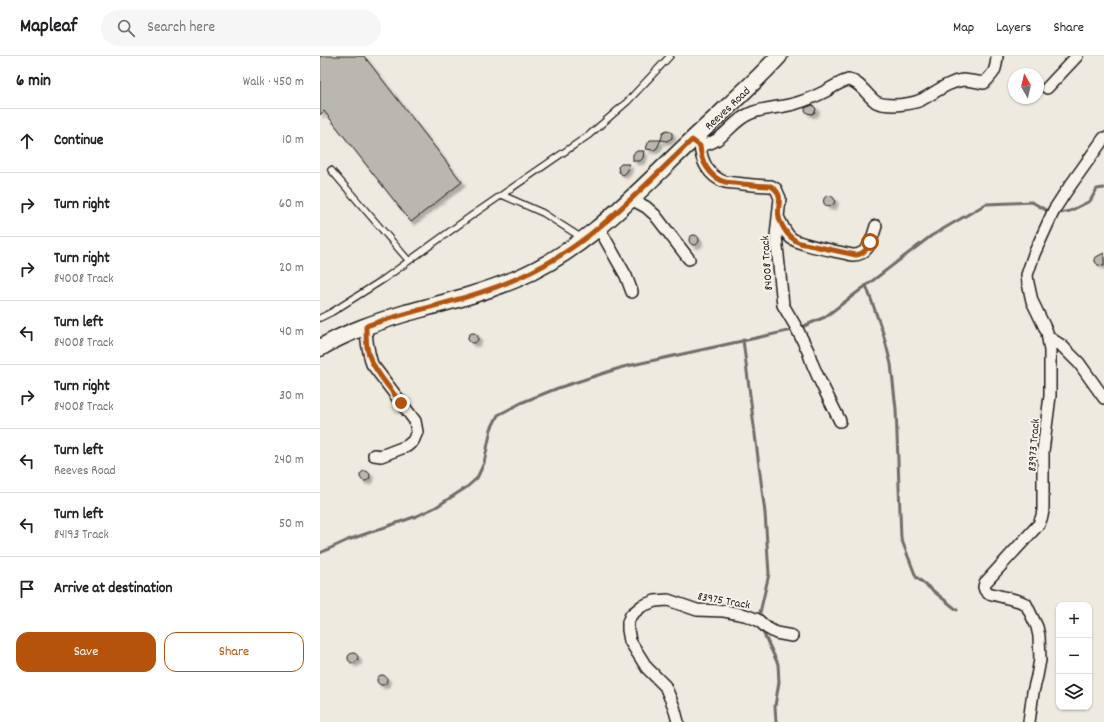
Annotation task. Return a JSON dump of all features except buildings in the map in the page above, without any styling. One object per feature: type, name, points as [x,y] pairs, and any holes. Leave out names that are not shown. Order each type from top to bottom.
[{"type":"street","name":"Reeves Road","points":[[320,348],[348,333],[366,326],[494,288],[533,271],[560,256],[599,228],[696,143],[779,56]]},
{"type":"street","points":[[696,143],[713,142],[748,114],[807,100],[848,80],[854,81],[876,102],[883,105],[896,105],[920,101],[949,84],[963,80],[984,83],[994,73],[997,56]]},
{"type":"street","points":[[1047,88],[1077,56]]},
{"type":"street","name":"83973 Track","points":[[1029,722],[1033,692],[1040,660],[1037,627],[1026,604],[1019,600],[990,594],[986,592],[984,584],[1039,524],[1044,505],[1044,451],[1049,408],[1050,351],[1048,337],[1032,301],[1028,283],[1028,269],[1040,238],[1054,210],[1104,138]]},
{"type":"street","name":"84008 Track","points":[[696,143],[701,150],[705,166],[718,179],[726,182],[771,186],[774,187],[780,198],[776,236],[783,305],[797,328],[819,379],[840,421]]},
{"type":"street","points":[[631,199],[646,207],[655,215],[689,259]]},
{"type":"street","points":[[778,217],[786,232],[800,243],[852,255],[858,255],[866,250],[876,226]]},
{"type":"street","points":[[599,228],[626,276],[632,292]]},
{"type":"street","points":[[366,326],[368,353],[372,364],[415,421],[417,432],[413,441],[407,446],[381,456],[374,455]]},
{"type":"street","points":[[1048,337],[1062,346],[1079,363],[1104,398]]},
{"type":"street","name":"83975 Track","points":[[678,722],[674,707],[665,686],[647,668],[630,640],[628,622],[631,615],[642,606],[655,601],[668,600],[697,610],[724,611],[745,615],[758,620],[767,628],[776,633],[792,636]]},
{"type":"lane","points":[[320,318],[378,283],[589,135],[627,102],[670,56]]},
{"type":"lane","points":[[331,170],[409,261]]},
{"type":"lane","points":[[502,195],[542,213],[584,240]]},
{"type":"waterway","points":[[1060,213],[1070,211],[1090,201],[1097,189],[1104,188]]},
{"type":"waterway","points":[[320,553],[348,540],[417,516],[436,507],[467,487],[477,478],[484,463],[491,429],[498,415],[523,402],[558,388],[623,367],[797,329],[825,317],[931,236],[986,204],[1032,202],[1049,212]]},
{"type":"waterway","points":[[866,285],[883,333],[891,364],[896,409],[901,538],[916,577],[957,610]]},
{"type":"waterway","points":[[743,340],[765,513],[769,574],[759,617]]},
{"type":"waterway","points":[[762,630],[778,664],[779,682],[775,706],[776,722]]},
{"type":"route","points":[[401,403],[372,364],[368,353],[366,326],[494,288],[533,271],[560,256],[594,232],[621,209],[692,140],[700,146],[707,169],[718,179],[726,182],[774,187],[780,198],[778,217],[786,232],[800,243],[852,255],[858,255],[866,250],[870,242]]}]
